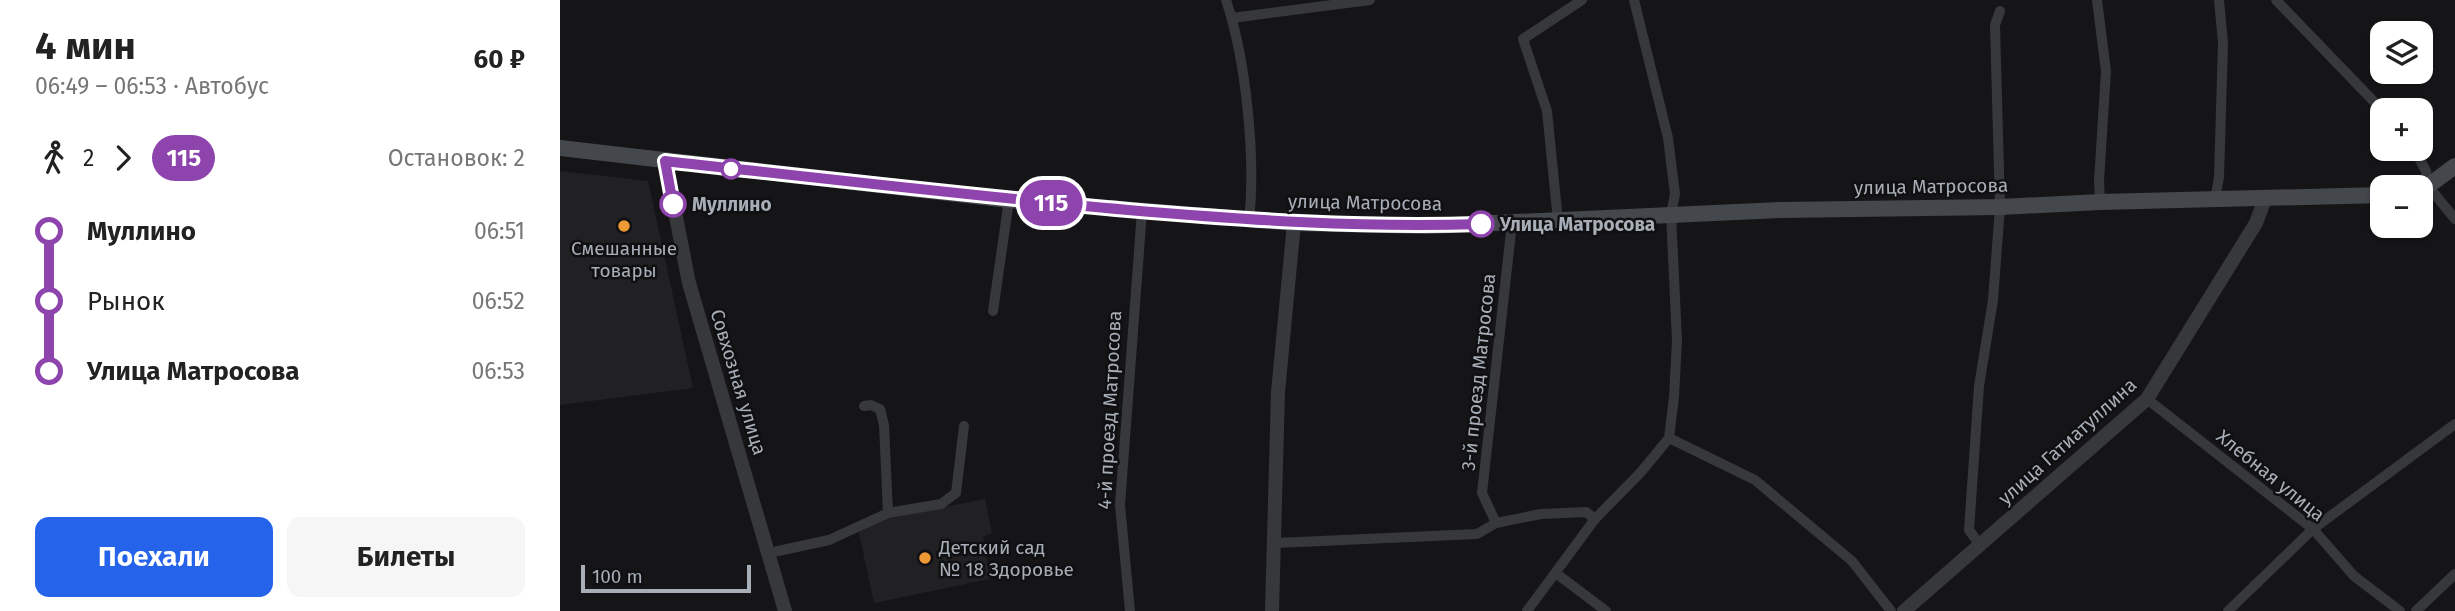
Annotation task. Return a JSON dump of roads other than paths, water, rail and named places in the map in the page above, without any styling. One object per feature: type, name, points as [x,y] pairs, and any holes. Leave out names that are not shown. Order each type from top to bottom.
[{"type":"main road","name":"улица Матросова","points":[[560,148],[1009,200],[1294,223],[1428,226],[1671,214],[2370,195]]},
{"type":"main road","points":[[2433,181],[2455,166]]},
{"type":"street","points":[[1226,0],[1232,18],[1247,106],[1252,194],[1249,220]]},
{"type":"street","points":[[1232,18],[1370,0]]},
{"type":"street","points":[[1558,221],[1547,111],[1523,39],[1583,0]]},
{"type":"street","points":[[1527,611],[1557,574],[1595,519],[1641,472],[1669,438],[1677,340],[1671,214],[1675,194],[1668,138],[1634,0]]},
{"type":"street","points":[[2097,0],[2106,71],[2100,202]]},
{"type":"street","points":[[2215,200],[2219,177],[2223,43],[2219,0]]},
{"type":"street","points":[[2276,0],[2370,98]]},
{"type":"street","points":[[1980,545],[1969,530],[1979,386],[1993,300],[2000,207],[1996,25],[2000,12]]},
{"type":"street","name":"Совхозная улица","points":[[665,161],[689,283],[785,611]]},
{"type":"street","points":[[2433,196],[2455,219]]},
{"type":"street","name":"улица Гатиатуллина","points":[[1904,611],[2147,399],[2256,223],[2264,199]]},
{"type":"street","points":[[993,311],[1009,200]]},
{"type":"street","name":"4-й проезд Матросова","points":[[1130,611],[1120,505],[1142,211]]},
{"type":"street","points":[[1272,611],[1276,543],[1278,392],[1294,223]]},
{"type":"street","name":"3-й проезд Матросова","points":[[1496,523],[1482,493],[1512,223]]},
{"type":"street","name":"Хлебная улица","points":[[2147,399],[2313,529],[2354,576],[2400,611]]},
{"type":"street","points":[[864,406],[871,405],[880,409],[884,425],[888,513]]},
{"type":"street","points":[[2228,611],[2313,529],[2455,424]]},
{"type":"street","points":[[769,553],[829,540],[888,513],[941,504],[956,493],[964,426]]},
{"type":"street","points":[[1669,438],[1755,480],[1852,561],[1891,611]]},
{"type":"street","points":[[1276,543],[1477,534],[1496,523],[1541,514],[1586,512],[1595,519]]},
{"type":"street","points":[[1557,574],[1606,611]]},
{"type":"street","points":[[2416,611],[2455,574]]},
{"type":"place","name":"Муллино","points":[[673,204]]},
{"type":"place","name":"Улица Матросова","points":[[1481,224]]},
{"type":"place","name":"Смешанные товары","points":[[624,226]]},
{"type":"place","name":"Детский сад № 18 Здоровье","points":[[925,558]]}]
